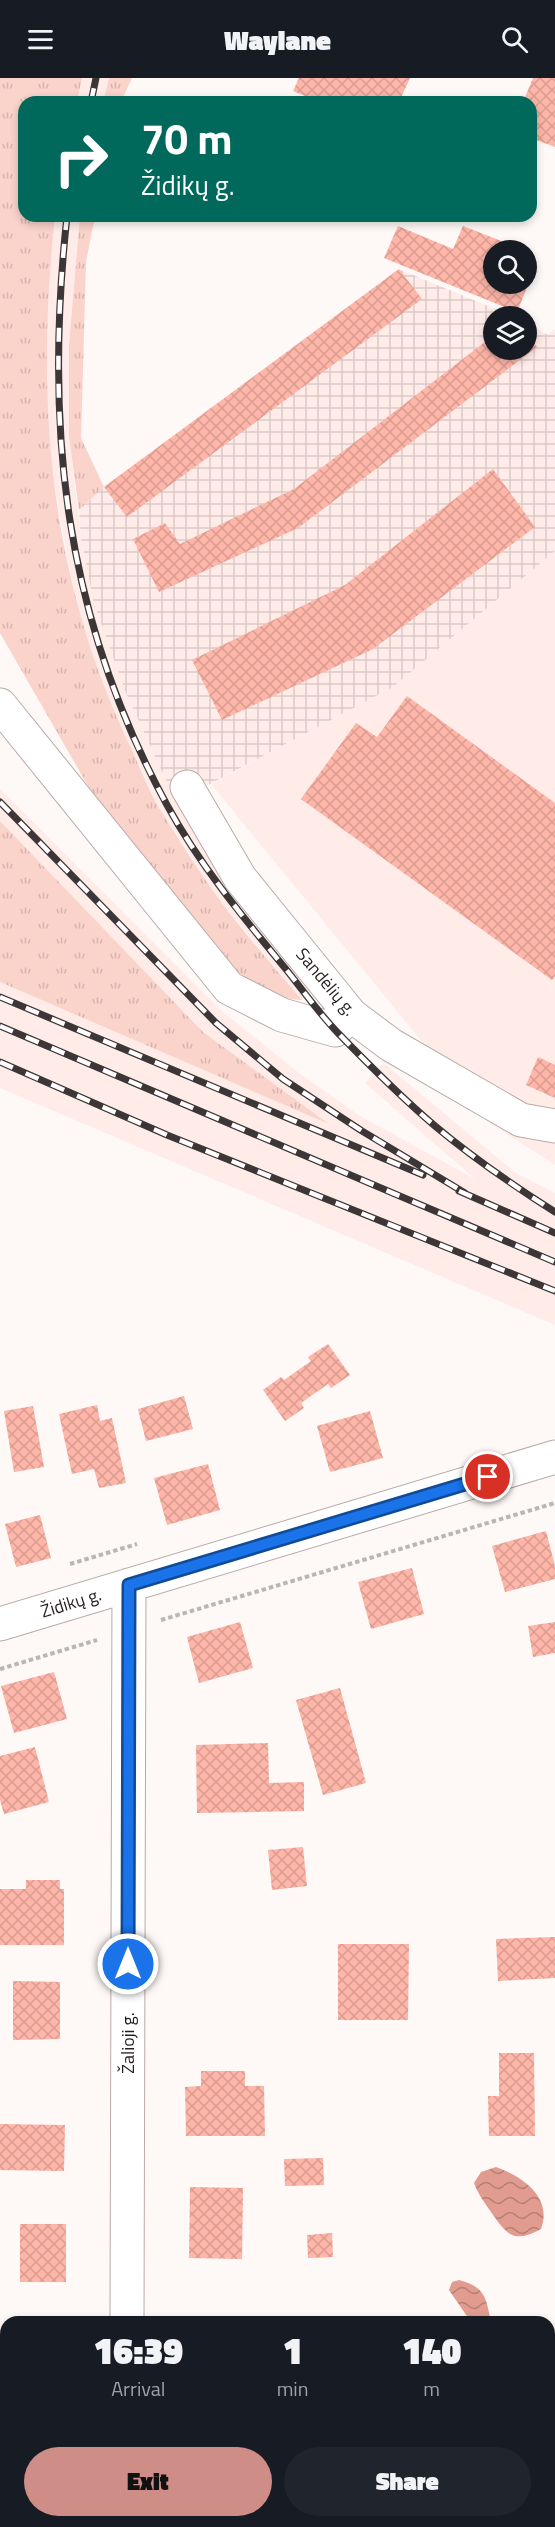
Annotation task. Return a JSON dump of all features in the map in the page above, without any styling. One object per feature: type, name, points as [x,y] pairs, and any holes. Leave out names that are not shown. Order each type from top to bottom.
[{"type":"street","points":[[0,705],[229,988],[282,1015],[335,1030],[351,1015]]},
{"type":"street","name":"Sandėlių g.","points":[[187,787],[240,878],[351,1015],[391,1046],[521,1120],[555,1126]]},
{"type":"street","name":"Židikų g.","points":[[0,1624],[555,1457]]},
{"type":"street","name":"Žalioji g.","points":[[127,2316],[129,1585]]},
{"type":"path","points":[[0,1669],[555,1503]]},
{"type":"shaded area","points":[[82,78],[109,78],[104,96],[78,96]]},
{"type":"shaded area","points":[[54,222],[79,222],[69,345],[69,436],[81,538],[126,693],[176,802],[230,889],[312,991],[302,1000],[219,899],[158,806],[108,699],[76,604],[50,461],[45,374],[49,269]]},
{"type":"shaded area","points":[[399,269],[488,306],[483,306],[483,360],[537,360],[537,329],[548,335],[555,329],[555,551],[393,687],[176,802],[126,693],[94,603],[81,538],[79,510],[104,487]]},
{"type":"shaded area","points":[[555,551],[555,1165],[488,1122],[211,784],[393,687]]},
{"type":"shaded area","points":[[0,789],[222,1011],[299,1073],[360,1116],[475,1179],[365,1083],[384,1063],[516,1173],[555,1193],[555,1325],[0,1088],[0,982],[326,1122],[203,1032],[0,821]]},
{"type":"green space","points":[[0,78],[82,78],[78,96],[18,96],[18,222],[54,222],[49,285],[47,353],[49,421],[55,487],[65,553],[81,618],[103,682],[151,793],[219,899],[302,1000],[274,994],[234,969],[103,812],[0,633]]},
{"type":"green space","points":[[109,78],[132,78],[124,96],[104,96]]},
{"type":"green space","points":[[79,222],[94,222],[86,262],[81,438],[104,487],[79,510],[69,436],[69,345]]},
{"type":"green space","points":[[0,821],[203,1032],[329,1124],[0,982]]},
{"type":"water","points":[[496,2167],[516,2176],[533,2189],[543,2207],[544,2218],[541,2229],[524,2236],[512,2235],[497,2220],[481,2198],[474,2183],[481,2172]]},
{"type":"water","points":[[459,2280],[479,2290],[486,2300],[490,2316],[467,2316],[449,2290],[452,2282]]},
{"type":"building","points":[[299,78],[410,78],[402,96],[305,96],[293,91]]},
{"type":"building","points":[[533,78],[555,78],[555,147],[537,140],[537,96],[526,96]]},
{"type":"building","points":[[398,226],[453,249],[463,226],[499,240],[483,240],[483,294],[524,294],[519,306],[502,306],[384,258]]},
{"type":"building","points":[[399,269],[422,299],[127,517],[104,487]]},
{"type":"building","points":[[483,343],[483,360],[520,360],[298,528],[159,592],[133,539],[165,523],[180,544],[294,489]]},
{"type":"building","points":[[493,469],[535,527],[373,649],[222,720],[192,660],[345,585]]},
{"type":"building","points":[[407,696],[555,803],[555,976],[552,980],[301,799],[356,723],[377,737]]},
{"type":"building","points":[[538,1057],[555,1065],[555,1098],[526,1085]]},
{"type":"building","points":[[328,1344],[350,1375],[331,1388],[328,1384],[301,1403],[304,1408],[285,1421],[263,1390],[281,1377],[284,1380],[311,1361],[308,1357]]},
{"type":"building","points":[[184,1396],[193,1429],[146,1441],[138,1409]]},
{"type":"building","points":[[97,1405],[100,1421],[112,1418],[126,1483],[99,1488],[94,1469],[72,1474],[59,1414]]},
{"type":"building","points":[[33,1406],[44,1467],[14,1472],[4,1411]]},
{"type":"building","points":[[370,1411],[383,1458],[330,1472],[317,1426]]},
{"type":"building","points":[[208,1464],[220,1510],[167,1525],[154,1478]]},
{"type":"building","points":[[40,1515],[51,1558],[16,1567],[5,1524]]},
{"type":"building","points":[[546,1531],[555,1566],[555,1579],[505,1592],[492,1546]]},
{"type":"building","points":[[412,1568],[424,1614],[371,1629],[358,1582]]},
{"type":"building","points":[[240,1622],[253,1668],[199,1683],[187,1637]]},
{"type":"building","points":[[555,1622],[555,1653],[533,1657],[528,1626]]},
{"type":"building","points":[[54,1672],[67,1719],[14,1733],[1,1686]]},
{"type":"building","points":[[340,1688],[366,1783],[323,1795],[296,1700]]},
{"type":"building","points":[[268,1743],[269,1783],[304,1782],[304,1811],[197,1813],[196,1745]]},
{"type":"building","points":[[35,1747],[49,1802],[4,1814],[0,1800],[0,1756]]},
{"type":"building","points":[[303,1847],[307,1886],[272,1890],[268,1850]]},
{"type":"building","points":[[26,1880],[60,1880],[60,1889],[64,1889],[64,1945],[0,1945],[0,1889],[26,1889]]},
{"type":"building","points":[[555,1937],[555,1978],[498,1981],[496,1939]]},
{"type":"building","points":[[338,1944],[409,1944],[408,2020],[338,2020]]},
{"type":"building","points":[[13,1981],[60,1982],[60,2039],[13,2040]]},
{"type":"building","points":[[499,2053],[534,2053],[535,2136],[489,2136],[488,2096],[499,2096]]},
{"type":"building","points":[[201,2071],[245,2071],[245,2086],[264,2086],[265,2136],[186,2136],[185,2087],[201,2086]]},
{"type":"building","points":[[0,2124],[65,2125],[64,2171],[0,2170]]},
{"type":"building","points":[[323,2158],[324,2185],[285,2186],[284,2159]]},
{"type":"building","points":[[190,2187],[243,2188],[242,2259],[189,2258]]},
{"type":"building","points":[[20,2224],[66,2224],[66,2282],[20,2282]]},
{"type":"building","points":[[332,2233],[333,2257],[308,2258],[307,2235]]},
{"type":"railway","points":[[92,96],[96,78]]},
{"type":"railway","points":[[66,222],[60,294],[58,371],[61,446],[70,519],[84,591],[105,663],[132,734],[167,805],[207,869],[237,909],[330,1024],[349,1044],[435,1126],[494,1171],[555,1212]]},
{"type":"railway","points":[[0,802],[216,1023],[283,1079],[362,1131],[465,1193]]},
{"type":"railway","points":[[0,997],[423,1175]]},
{"type":"railway","points":[[0,1026],[555,1262]]},
{"type":"railway","points":[[0,1062],[167,1135],[555,1291]]},
{"type":"railway","points":[[459,1191],[555,1233]]},
{"type":"route","points":[[128,1964],[129,1585],[488,1477]]}]
